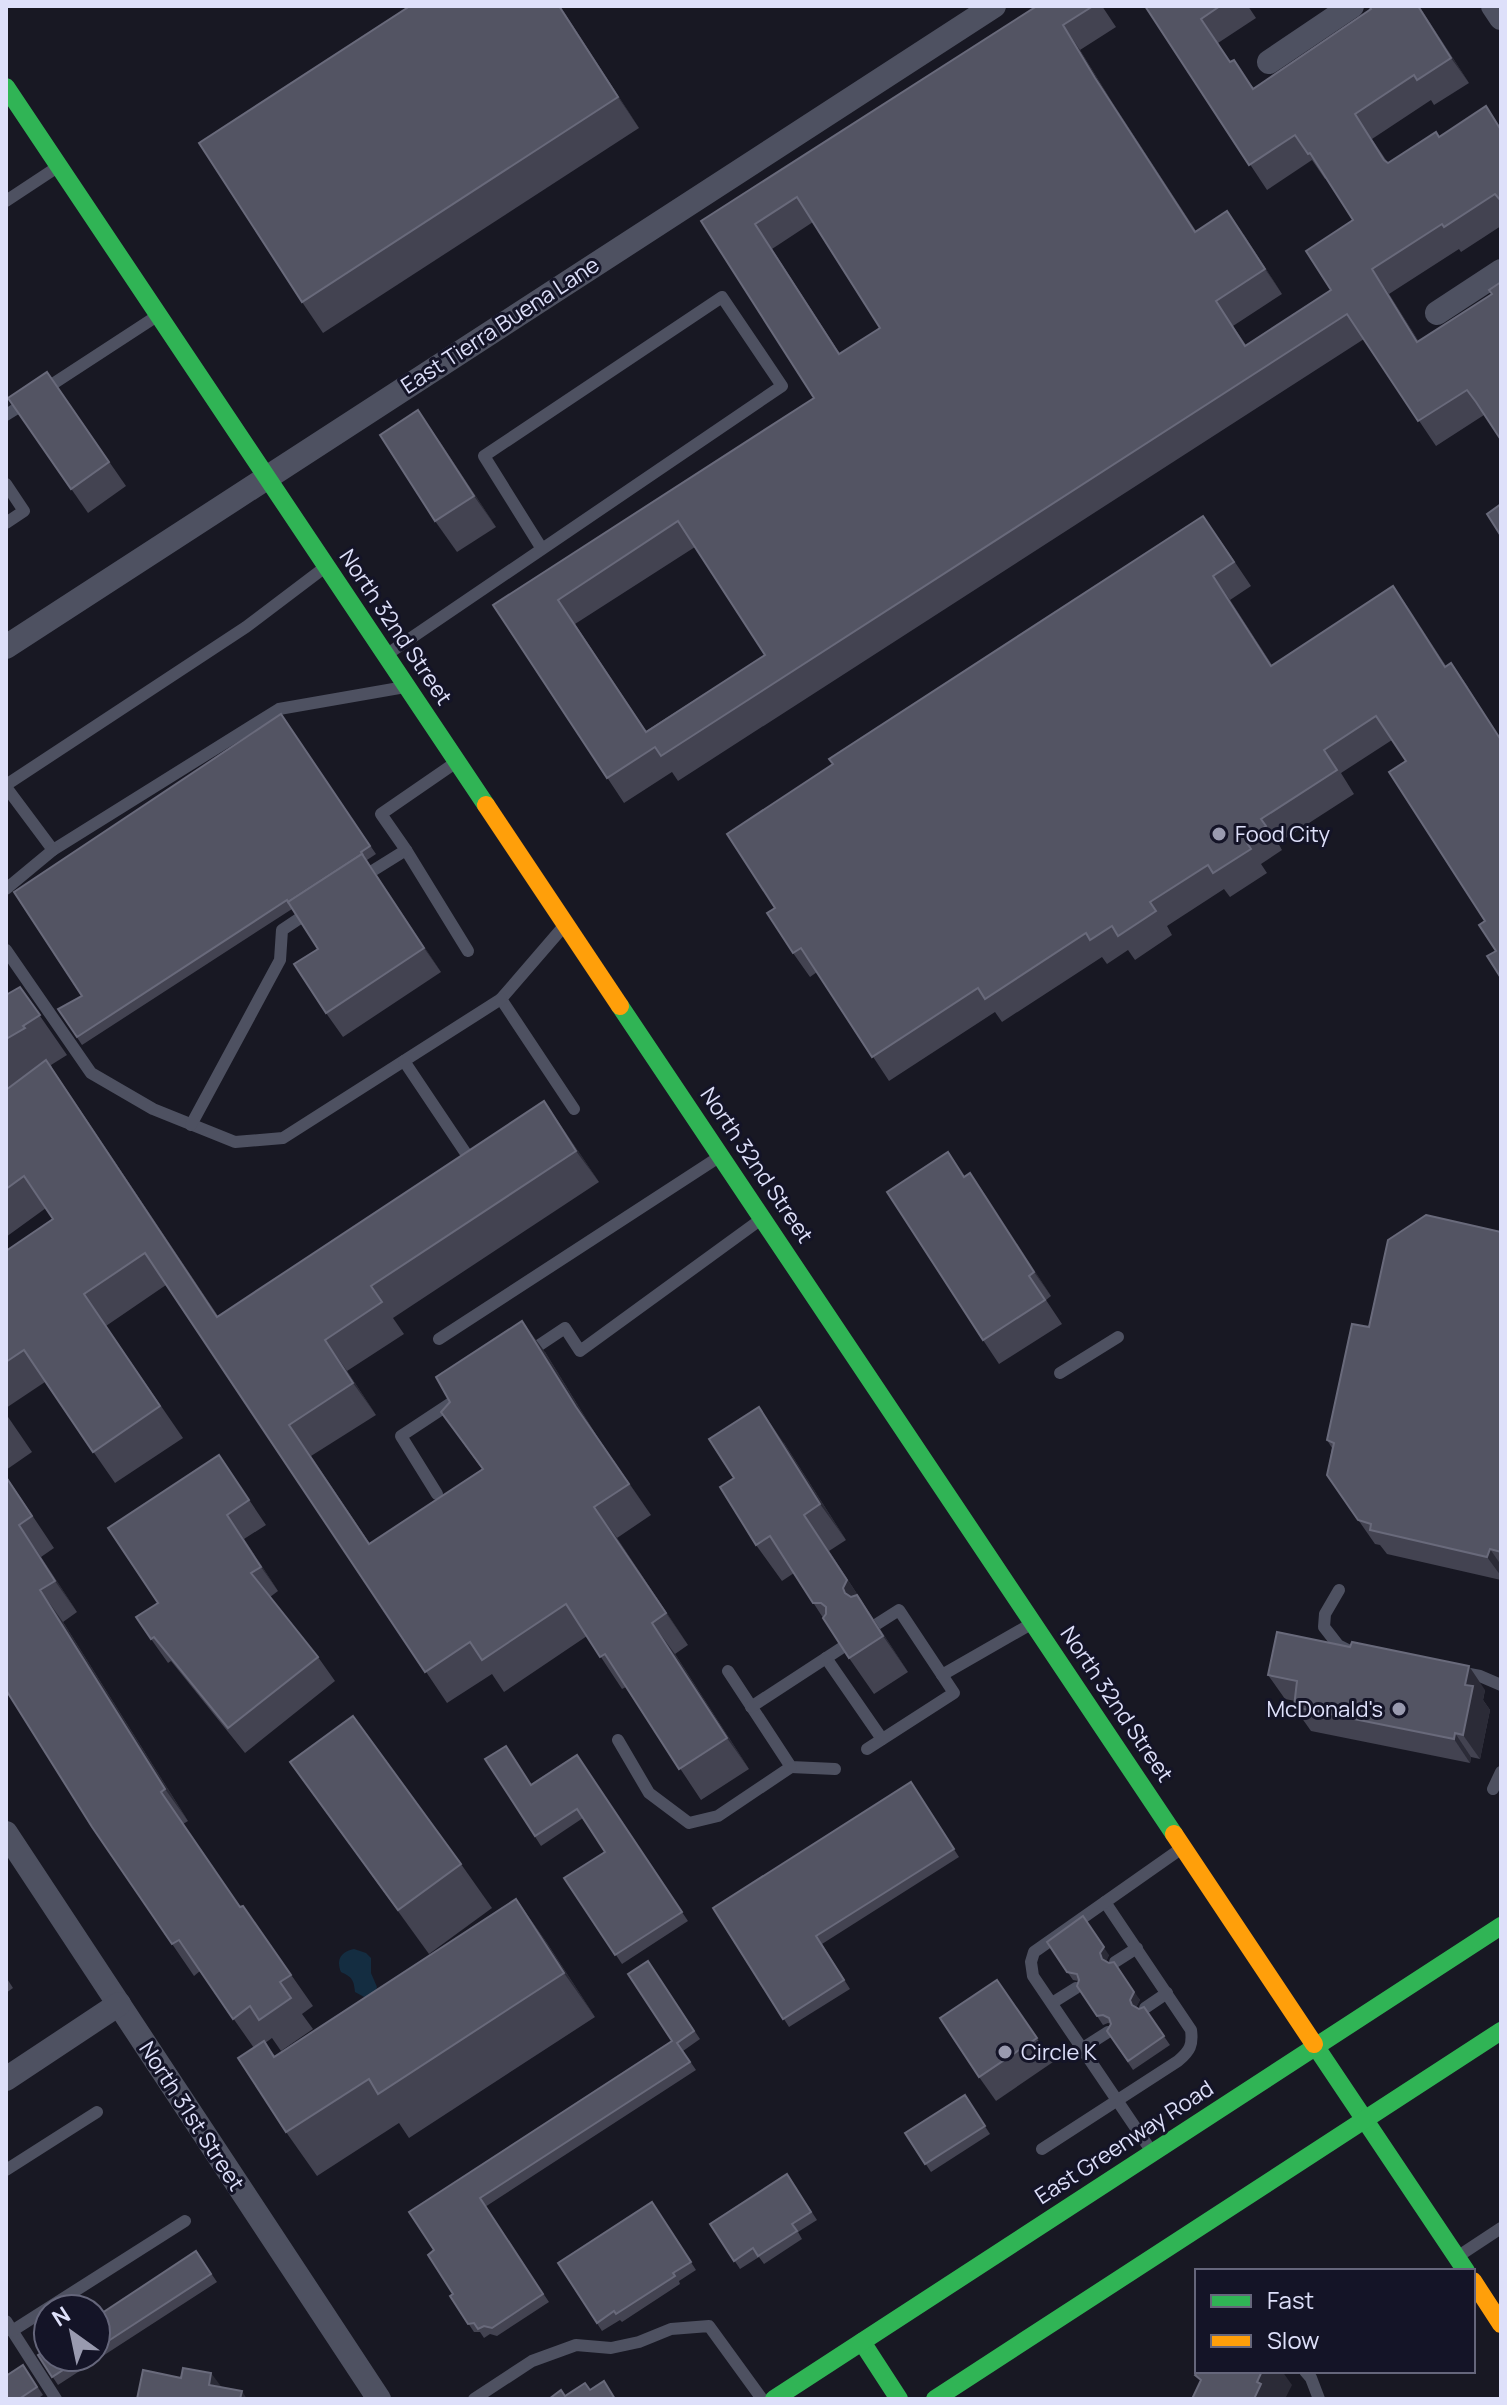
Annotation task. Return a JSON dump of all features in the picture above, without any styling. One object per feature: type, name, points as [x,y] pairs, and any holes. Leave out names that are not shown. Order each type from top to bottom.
[{"type":"main road","name":"North 32nd Street","points":[[6,87],[1462,2264]]},
{"type":"main road","name":"East Greenway Road","points":[[774,2399],[1501,1926]]},
{"type":"main road","points":[[935,2399],[1501,2031]]},
{"type":"main road","points":[[1475,2284],[1501,2324]]},
{"type":"main road","points":[[862,2342],[899,2399]]},
{"type":"street","name":"East Tierra Buena Lane","points":[[6,647],[994,6]]},
{"type":"street","points":[[1269,62],[1352,6]]},
{"type":"street","points":[[1493,6],[1501,18]]},
{"type":"street","points":[[1437,313],[1501,271]]},
{"type":"street","name":"North 31st Street","points":[[6,1833],[18,1860],[119,2004],[379,2399]]},
{"type":"street","points":[[6,2079],[119,2004]]},
{"type":"lane","points":[[6,201],[59,166]]},
{"type":"lane","points":[[386,655],[782,386],[722,297],[484,456],[542,549]]},
{"type":"lane","points":[[6,415],[158,315]]},
{"type":"lane","points":[[6,484],[24,511],[6,523]]},
{"type":"lane","points":[[53,850],[6,786],[246,627],[327,566]]},
{"type":"lane","points":[[6,889],[53,850],[279,709],[408,687]]},
{"type":"lane","points":[[458,762],[381,814],[468,951]]},
{"type":"lane","points":[[345,889],[406,850]]},
{"type":"lane","points":[[191,1125],[280,960],[282,930],[320,905]]},
{"type":"lane","points":[[6,950],[91,1073],[153,1109],[235,1142],[283,1138],[501,999],[566,924]]},
{"type":"lane","points":[[501,999],[574,1109]]},
{"type":"lane","points":[[404,1061],[477,1170]]},
{"type":"lane","points":[[439,1339],[721,1155]]},
{"type":"lane","points":[[515,1361],[565,1328],[580,1351],[763,1218]]},
{"type":"lane","points":[[1060,1373],[1118,1337]]},
{"type":"lane","points":[[437,1494],[401,1436],[464,1395]]},
{"type":"lane","points":[[1339,1590],[1325,1614],[1324,1627],[1338,1645],[1355,1654],[1370,1656]]},
{"type":"lane","points":[[867,1749],[954,1693],[899,1610],[877,1624]]},
{"type":"lane","points":[[942,1675],[1034,1622]]},
{"type":"lane","points":[[751,1707],[843,1647]]},
{"type":"lane","points":[[826,1658],[882,1739]]},
{"type":"lane","points":[[1449,1670],[1480,1676],[1501,1685]]},
{"type":"lane","points":[[728,1671],[791,1767]]},
{"type":"lane","points":[[618,1740],[649,1793],[689,1823],[718,1816],[791,1767],[835,1769]]},
{"type":"lane","points":[[1493,1789],[1501,1772]]},
{"type":"lane","points":[[1153,2153],[1033,1976],[1031,1962],[1034,1952],[1184,1847]]},
{"type":"lane","points":[[1042,2149],[1178,2061],[1188,2053],[1193,2043],[1191,2030],[1105,1902]]},
{"type":"lane","points":[[1115,1962],[1137,1948]]},
{"type":"lane","points":[[1052,2003],[1076,1988]]},
{"type":"lane","points":[[1145,2008],[1167,1993]]},
{"type":"lane","points":[[1083,2048],[1108,2032]]},
{"type":"lane","points":[[6,2170],[97,2112]]},
{"type":"lane","points":[[56,2399],[9,2326],[185,2221]]},
{"type":"lane","points":[[1462,2264],[1501,2228]]},
{"type":"lane","points":[[474,2399],[532,2361],[576,2345],[611,2348],[639,2342],[671,2329],[709,2326],[762,2399]]},
{"type":"lane","points":[[1307,2373],[1319,2399]]},
{"type":"water","points":[[354,1949],[371,1958],[371,1973],[377,1987],[375,1993],[366,1998],[355,1992],[352,1979],[341,1972],[341,1957]]},
{"type":"building","points":[[410,6],[559,6],[618,97],[302,302],[199,143]]},
{"type":"building","points":[[1037,6],[1093,6],[1063,25],[1195,232],[1227,211],[1265,269],[1216,301],[1245,346],[1331,290],[1306,251],[1353,220],[1295,135],[1249,165],[1145,6],[1220,6],[1201,19],[1253,89],[1371,9],[1369,6],[1418,6],[1451,58],[1417,80],[1414,75],[1355,114],[1388,163],[1436,132],[1439,137],[1486,106],[1501,130],[1501,201],[1495,194],[1372,269],[1417,342],[1492,294],[1489,290],[1501,282],[1501,440],[1467,390],[1418,421],[1347,314],[661,756],[655,747],[607,778],[493,605],[814,398],[701,221]],"holes":[[[797,197],[880,328],[839,354],[755,224]],[[678,521],[765,655],[646,732],[558,600]]]},
{"type":"building","points":[[47,372],[109,462],[71,489],[8,398]]},
{"type":"building","points":[[418,410],[474,496],[435,521],[380,435]]},
{"type":"building","points":[[1501,504],[1501,536],[1487,514]]},
{"type":"building","points":[[1203,516],[1234,562],[1213,576],[1271,666],[1393,586],[1445,667],[1451,663],[1501,740],[1501,978],[1487,956],[1496,951],[1479,925],[1485,921],[1389,772],[1406,761],[1376,716],[1324,750],[1337,770],[1261,819],[1266,826],[1245,840],[1251,849],[1213,873],[1208,865],[1150,902],[1156,911],[1118,936],[1112,926],[1090,940],[1086,933],[985,999],[978,988],[872,1057],[801,948],[793,953],[767,913],[775,908],[727,834],[833,764],[829,759]]},
{"type":"building","points":[[281,714],[370,846],[361,852],[363,855],[287,900],[77,1037],[58,1009],[82,996],[14,892]]},
{"type":"building","points":[[362,854],[424,948],[326,1013],[294,964],[318,949],[288,902]]},
{"type":"building","points":[[20,987],[40,1015],[6,1039],[6,995]]},
{"type":"building","points":[[46,1060],[217,1317],[544,1101],[576,1151],[371,1286],[382,1302],[325,1340],[353,1383],[289,1425],[369,1544],[483,1469],[441,1412],[450,1402],[436,1377],[522,1321],[629,1484],[594,1507],[666,1613],[652,1623],[727,1738],[679,1769],[605,1654],[600,1657],[566,1604],[482,1660],[470,1642],[425,1672],[145,1253],[84,1294],[160,1406],[93,1452],[24,1350],[6,1362],[6,1251],[53,1219],[24,1176],[6,1189],[6,1090]]},
{"type":"building","points":[[948,1152],[964,1177],[970,1173],[1034,1272],[1029,1276],[1045,1300],[983,1340],[887,1192]]},
{"type":"building","points":[[1426,1215],[1501,1232],[1501,1552],[1490,1549],[1487,1557],[1370,1530],[1371,1524],[1358,1520],[1327,1475],[1334,1443],[1327,1440],[1352,1324],[1369,1327],[1388,1240]]},
{"type":"building","points":[[759,1407],[820,1504],[804,1515],[847,1580],[843,1588],[845,1593],[851,1597],[857,1595],[883,1636],[849,1658],[823,1618],[826,1607],[813,1603],[770,1536],[756,1545],[720,1487],[734,1478],[709,1439]]},
{"type":"building","points":[[219,1455],[249,1500],[227,1515],[261,1567],[251,1573],[318,1657],[228,1728],[154,1637],[151,1639],[136,1617],[158,1603],[108,1528]]},
{"type":"building","points":[[6,1477],[32,1516],[19,1525],[55,1581],[40,1590],[165,1789],[161,1792],[291,1975],[280,1982],[291,1998],[259,2020],[250,2006],[233,2019],[179,1940],[172,1944],[92,1827],[6,1690]]},
{"type":"building","name":"McDonald's","points":[[1277,1632],[1350,1647],[1352,1642],[1469,1666],[1465,1685],[1473,1686],[1463,1735],[1455,1733],[1454,1739],[1294,1707],[1297,1681],[1268,1675]]},
{"type":"building","points":[[353,1716],[461,1864],[398,1910],[290,1762]]},
{"type":"building","points":[[506,1746],[531,1785],[577,1755],[682,1912],[615,1955],[564,1878],[605,1852],[577,1809],[535,1836],[485,1759]]},
{"type":"building","points":[[911,1782],[954,1849],[816,1936],[844,1980],[783,2019],[713,1908]]},
{"type":"building","points":[[516,1899],[564,1973],[378,2094],[369,2079],[286,2132],[238,2058],[264,2041],[274,2057]]},
{"type":"building","points":[[1083,1916],[1104,1947],[1100,1953],[1102,1959],[1114,1962],[1134,1992],[1130,2000],[1132,2005],[1139,2009],[1144,2007],[1164,2036],[1128,2061],[1107,2031],[1111,2024],[1109,2018],[1097,2016],[1077,1986],[1077,1974],[1067,1972],[1047,1942]]},
{"type":"building","points":[[648,1961],[694,2031],[677,2043],[690,2062],[480,2198],[543,2294],[492,2328],[484,2326],[478,2329],[474,2323],[468,2324],[450,2296],[453,2294],[428,2255],[434,2250],[409,2212],[672,2041],[628,1974]]},
{"type":"building","points":[[997,1980],[1037,2038],[979,2077],[940,2018]]},
{"type":"building","points":[[965,2095],[985,2126],[925,2164],[905,2133]]},
{"type":"building","points":[[787,2174],[811,2212],[792,2224],[797,2231],[758,2256],[753,2248],[734,2261],[710,2224]]},
{"type":"building","points":[[652,2202],[691,2262],[673,2273],[675,2276],[597,2323],[558,2263]]},
{"type":"building","points":[[196,2251],[211,2274],[112,2339],[112,2306]]},
{"type":"building","points":[[23,2365],[37,2387],[19,2399],[6,2399],[6,2376]]},
{"type":"building","points":[[183,2368],[211,2373],[209,2385],[242,2391],[240,2399],[137,2399],[143,2370],[181,2378]]},
{"type":"building","points":[[1261,2373],[1257,2382],[1261,2384],[1254,2399],[1192,2399],[1201,2380],[1195,2375]]},
{"type":"building","points":[[604,2381],[615,2399],[549,2399],[561,2390],[565,2396],[585,2383],[590,2390]]},
{"type":"traffic: fast","points":[[6,87],[486,805]]},
{"type":"traffic: fast","points":[[620,1006],[1174,1834]]},
{"type":"traffic: fast","points":[[774,2399],[1501,1926]]},
{"type":"traffic: fast","points":[[935,2399],[1501,2031]]},
{"type":"traffic: fast","points":[[1314,2044],[1465,2269]]},
{"type":"traffic: fast","points":[[862,2342],[899,2399]]},
{"type":"traffic: slow","points":[[486,805],[620,1006]]},
{"type":"traffic: slow","points":[[1174,1834],[1314,2044]]},
{"type":"traffic: slow","points":[[1475,2284],[1501,2324]]},
{"type":"place","name":"Food City","points":[[1219,834]]},
{"type":"place","name":"McDonald's","points":[[1399,1709]]},
{"type":"place","name":"Circle K","points":[[1005,2052]]}]
